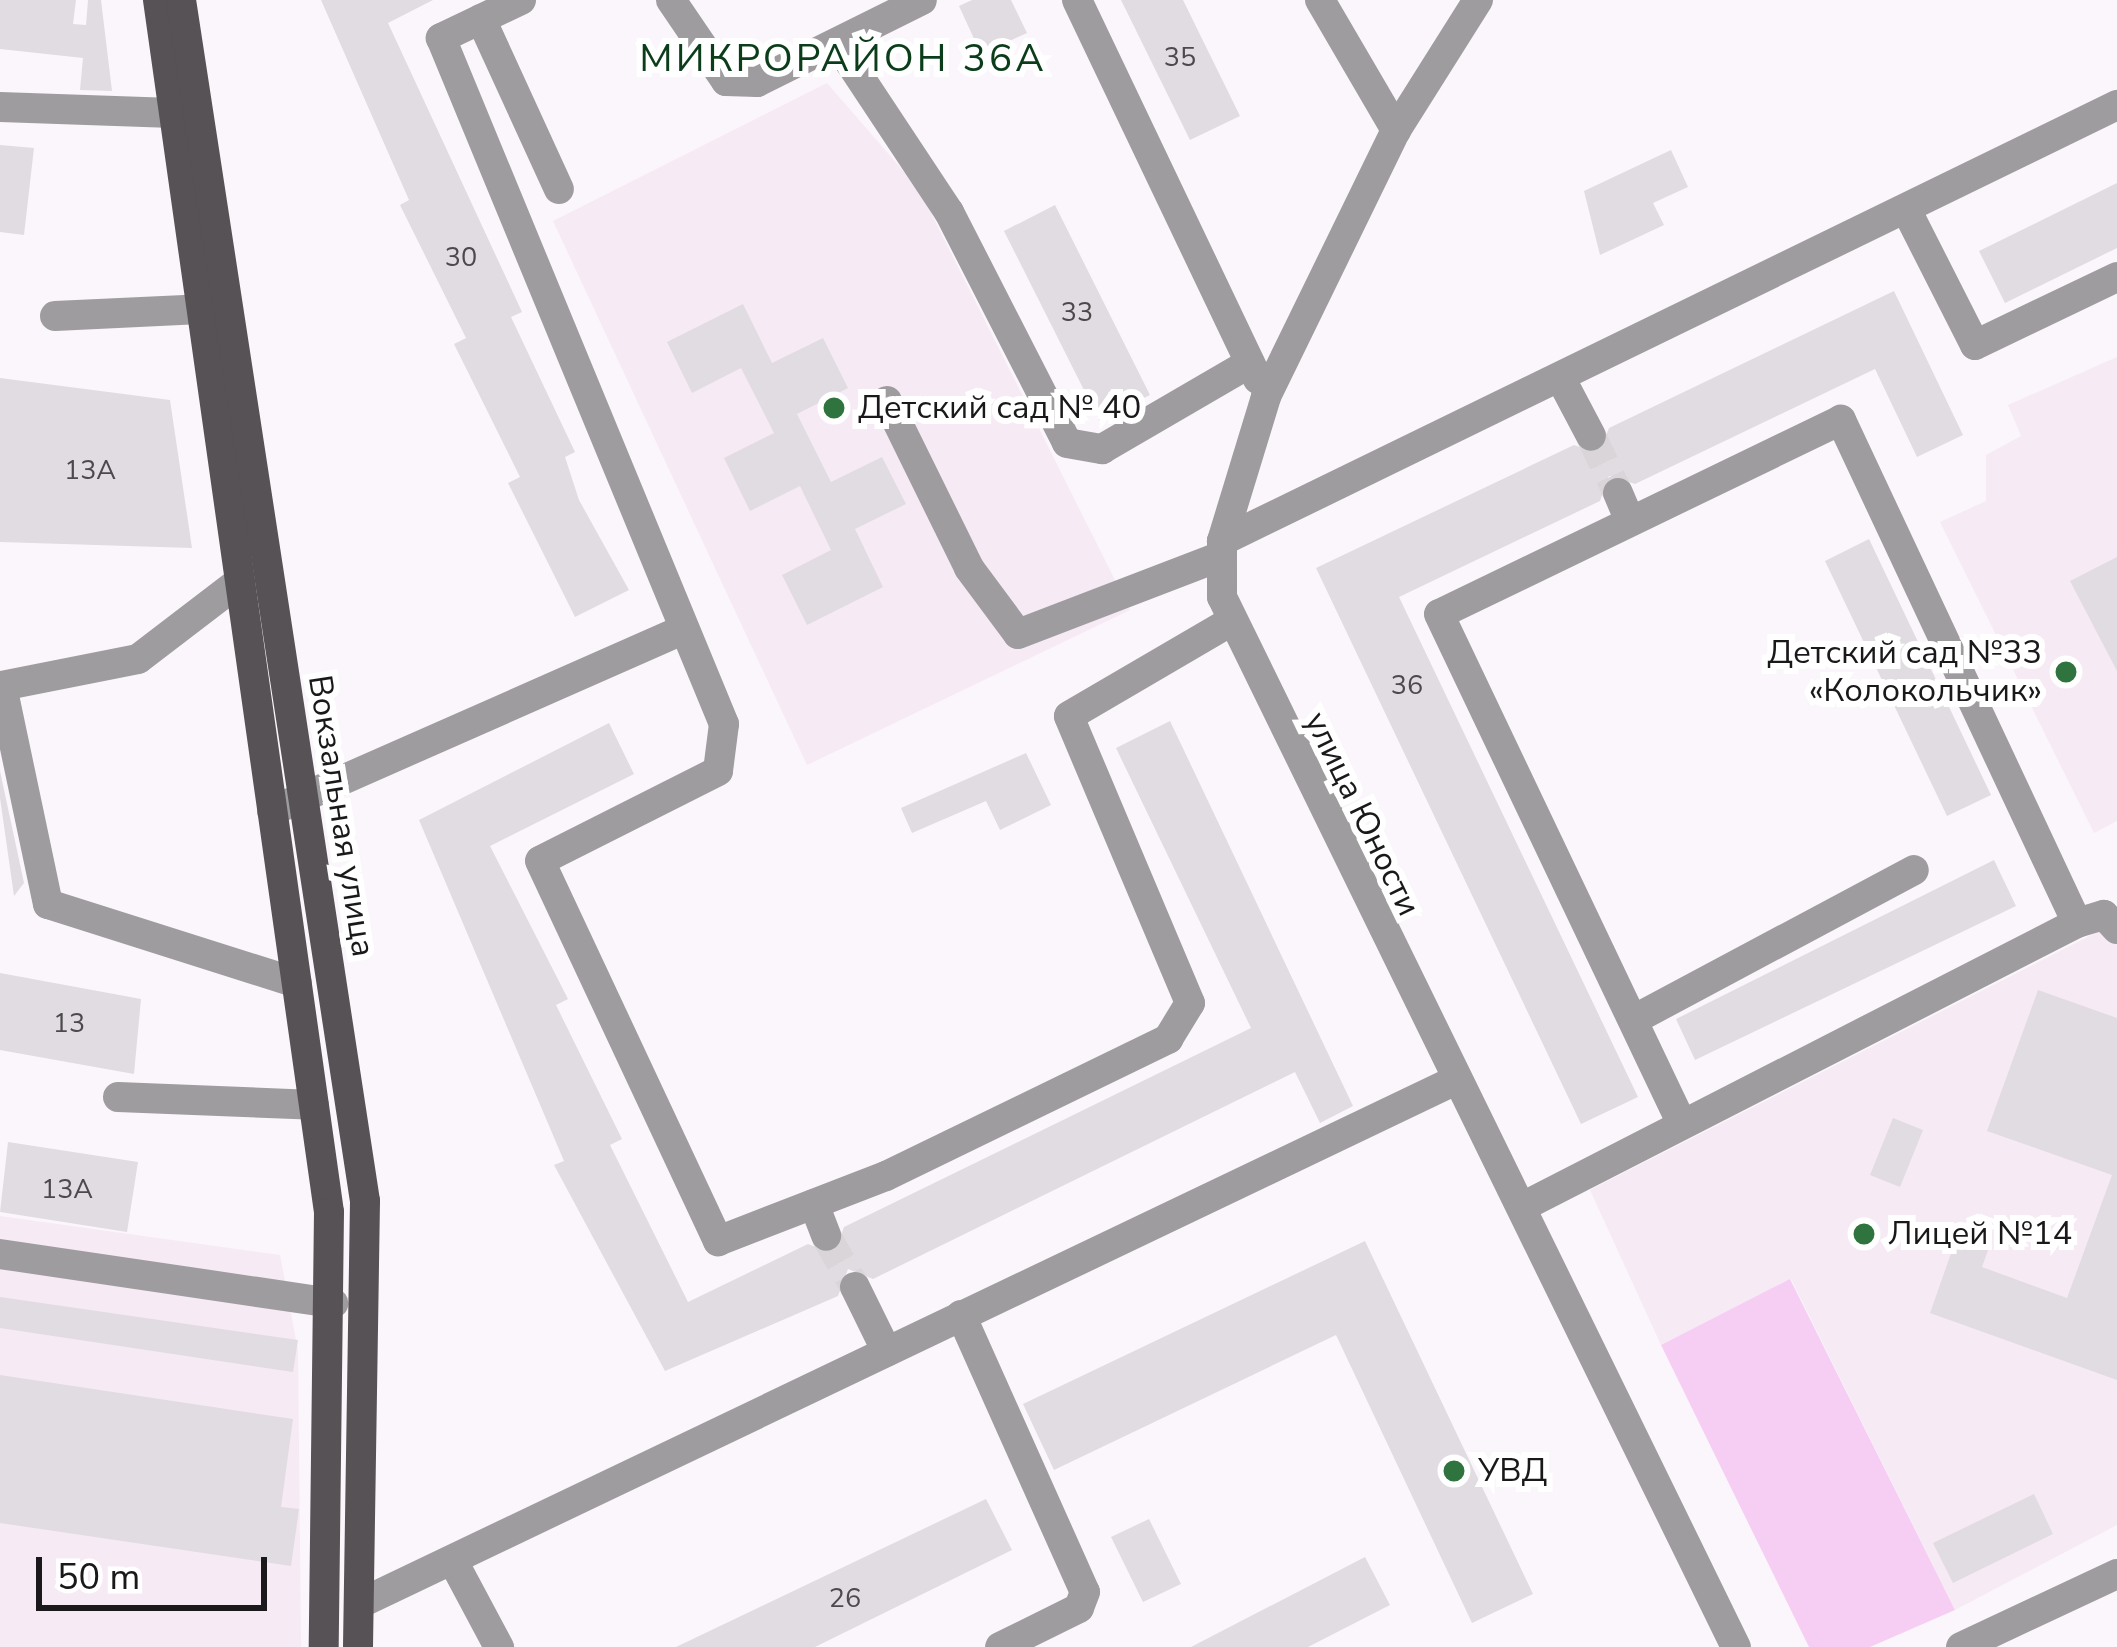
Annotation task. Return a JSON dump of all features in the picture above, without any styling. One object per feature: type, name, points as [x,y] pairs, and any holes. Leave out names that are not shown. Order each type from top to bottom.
[{"type":"main road","name":"Вокзальная улица","points":[[158,0],[240,581],[365,1201],[358,1647]]},
{"type":"main road","name":"Вокзальная улица","points":[[181,0],[287,806],[297,983],[333,1303],[324,1647]]},
{"type":"street","points":[[521,0],[441,38],[724,724],[718,771],[540,861],[718,1240],[814,1204],[1168,1039],[1190,1004],[1069,716],[1230,622]]},
{"type":"street","points":[[671,0],[726,82],[757,82],[922,0]]},
{"type":"street","points":[[1077,0],[1266,397]]},
{"type":"street","points":[[1321,0],[1396,130]]},
{"type":"street","name":"улица Юности","points":[[1478,0],[1396,130],[1266,397],[1221,549],[1230,622],[1736,1647]]},
{"type":"street","points":[[481,19],[559,189]]},
{"type":"street","points":[[837,43],[949,212],[1066,443],[1102,449],[1250,364]]},
{"type":"street","points":[[887,400],[969,568],[1018,634],[1221,549],[1566,368],[1907,211],[2117,105]]},
{"type":"street","points":[[0,107],[173,113]]},
{"type":"street","points":[[1907,211],[1975,345],[2117,278]]},
{"type":"street","points":[[56,316],[201,309]]},
{"type":"street","points":[[1566,368],[1591,436]]},
{"type":"street","points":[[1681,1122],[1438,614],[1624,507],[1840,420],[2077,923]]},
{"type":"street","points":[[1245,458],[1289,510]]},
{"type":"street","points":[[240,581],[138,658],[2,686],[48,904],[297,983]]},
{"type":"street","points":[[287,806],[683,630]]},
{"type":"street","points":[[1635,1018],[1914,870]]},
{"type":"street","points":[[1522,1207],[2077,923],[2104,915],[2117,929]]},
{"type":"street","points":[[361,1603],[1454,1081]]},
{"type":"street","points":[[118,1097],[314,1105]]},
{"type":"street","points":[[814,1204],[826,1236]]},
{"type":"street","points":[[0,1254],[333,1303]]},
{"type":"street","points":[[855,1287],[887,1352]]},
{"type":"street","points":[[961,1315],[1084,1592],[1078,1608],[1000,1647]]},
{"type":"street","points":[[454,1561],[499,1647]]},
{"type":"street","points":[[1970,1645],[2117,1574]]},
{"type":"shaded area","name":"Детский сад № 40","points":[[827,83],[919,189],[1130,610],[807,765],[553,221]]},
{"type":"shaded area","name":"Детский сад №33 «Колокольчик»","points":[[2117,357],[2117,821],[2094,833],[1940,522],[1986,501],[1986,455],[2021,436],[2008,405]]},
{"type":"shaded area","name":"Лицей №14","points":[[2117,922],[2117,1525],[1955,1610],[1791,1279],[1661,1345],[1590,1190]]},
{"type":"shaded area","points":[[0,1216],[280,1255],[298,1351],[301,1647],[0,1647]]},
{"type":"shaded area","points":[[1790,1279],[1955,1610],[1870,1647],[1809,1647],[1661,1345]]},
{"type":"building","points":[[0,0],[76,0],[73,24],[86,25],[88,0],[101,0],[112,91],[80,90],[83,58],[0,49]]},
{"type":"building","points":[[321,0],[433,0],[388,23],[522,312],[511,317],[575,452],[565,457],[579,500],[629,590],[575,617],[508,483],[520,477],[454,344],[466,338],[400,205],[409,200]]},
{"type":"building","points":[[972,0],[1011,0],[1027,33],[981,54],[959,6]]},
{"type":"building","points":[[1121,0],[1183,0],[1240,116],[1190,140]]},
{"type":"building","points":[[0,145],[34,148],[24,235],[0,232]]},
{"type":"building","points":[[1671,150],[1688,187],[1653,203],[1664,225],[1600,255],[1584,191]]},
{"type":"building","points":[[2117,183],[2117,248],[2005,303],[1979,251]]},
{"type":"building","points":[[1055,205],[1150,395],[1099,420],[1004,231]]},
{"type":"building","points":[[1894,291],[1963,435],[1917,457],[1875,369],[1635,484],[1609,476],[1600,501],[1399,597],[1638,1097],[1581,1124],[1316,568],[1574,445],[1599,454],[1609,428]]},
{"type":"building","points":[[743,304],[772,363],[823,338],[848,388],[797,414],[831,482],[882,457],[906,504],[855,529],[883,587],[807,625],[782,575],[831,550],[800,486],[750,511],[724,458],[774,433],[741,368],[692,393],[667,342]]},
{"type":"building","points":[[0,378],[170,400],[192,548],[0,542]]},
{"type":"building","points":[[1869,539],[1991,795],[1947,816],[1825,561]]},
{"type":"building","points":[[2117,557],[2117,671],[2070,581]]},
{"type":"building","points":[[1170,721],[1353,1106],[1320,1123],[1295,1072],[873,1279],[848,1269],[838,1296],[665,1371],[554,1165],[564,1161],[419,820],[609,723],[634,774],[490,846],[568,999],[556,1005],[622,1139],[610,1145],[688,1302],[808,1244],[834,1254],[844,1227],[1251,1028],[1116,748]]},
{"type":"building","points":[[1026,753],[1051,805],[1000,830],[986,801],[912,833],[901,808]]},
{"type":"building","points":[[0,771],[24,883],[14,896],[0,798]]},
{"type":"building","points":[[1994,860],[2016,906],[1695,1060],[1676,1019]]},
{"type":"building","points":[[0,973],[141,999],[134,1074],[0,1050]]},
{"type":"building","points":[[2038,990],[2117,1018],[2117,1380],[1930,1313],[1960,1228],[1992,1239],[1982,1267],[2067,1298],[2112,1175],[1987,1131]]},
{"type":"building","points":[[1893,1118],[1923,1130],[1900,1187],[1870,1175]]},
{"type":"building","points":[[8,1142],[138,1162],[127,1232],[0,1212]]},
{"type":"building","points":[[1365,1241],[1533,1594],[1472,1623],[1336,1335],[1054,1470],[1023,1404]]},
{"type":"building","points":[[0,1297],[298,1340],[293,1372],[0,1328]]},
{"type":"building","points":[[0,1375],[293,1419],[281,1507],[299,1509],[291,1566],[0,1523]]},
{"type":"building","points":[[2034,1494],[2053,1534],[1953,1583],[1933,1543]]},
{"type":"building","points":[[986,1499],[1012,1550],[815,1647],[676,1647]]},
{"type":"building","points":[[1149,1519],[1181,1584],[1143,1602],[1111,1537]]},
{"type":"building","points":[[1365,1557],[1390,1605],[1308,1647],[1191,1647]]},
{"type":"tunnel","points":[[1591,436],[1618,493]]},
{"type":"tunnel","points":[[826,1236],[855,1287]]},
{"type":"place","name":"Детский сад № 40","points":[[834,408]]},
{"type":"place","name":"Детский сад №33 «Колокольчик»","points":[[2066,672]]},
{"type":"place","name":"Лицей №14","points":[[1864,1234]]},
{"type":"place","name":"УВД","points":[[1454,1471]]},
{"type":"district","name":"МИКРОРАЙОН 36А","points":[[843,59]]}]
